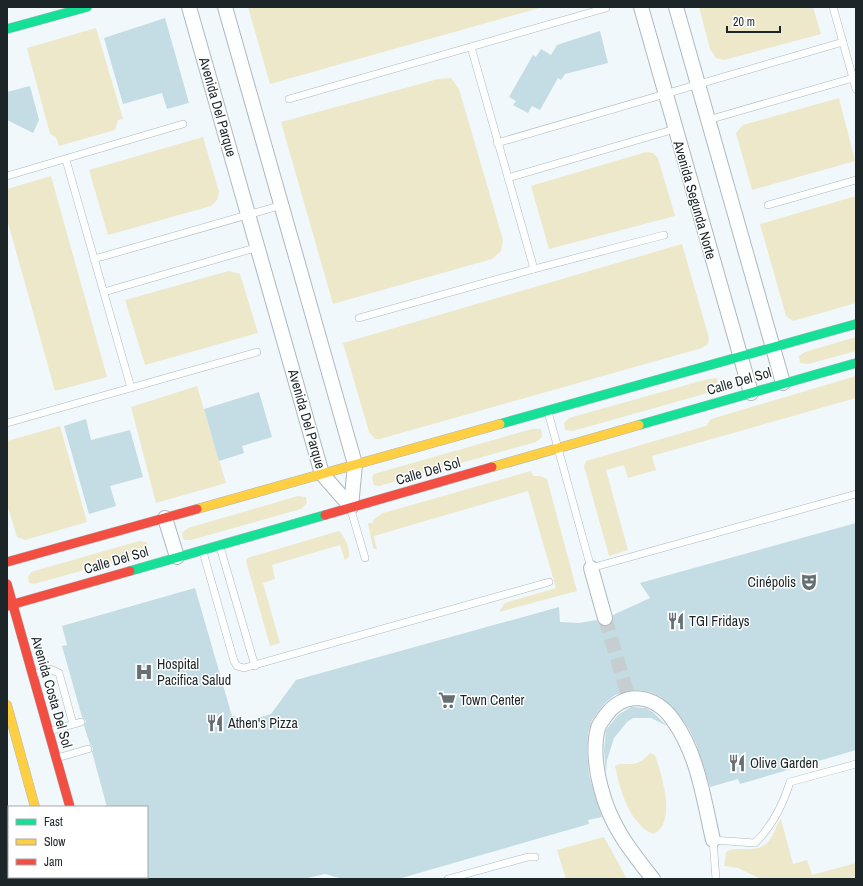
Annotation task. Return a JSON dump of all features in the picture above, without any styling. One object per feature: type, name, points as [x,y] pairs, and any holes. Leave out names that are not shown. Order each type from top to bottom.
[{"type":"street","points":[[7,29],[87,7]]},
{"type":"street","name":"Avenida Del Parque","points":[[189,7],[322,474],[351,508]]},
{"type":"street","points":[[225,7],[355,464],[351,508]]},
{"type":"street","name":"Avenida Segunda Norte","points":[[641,7],[750,393]]},
{"type":"street","points":[[676,7],[783,383]]},
{"type":"street","name":"Calle Del Sol","points":[[7,562],[856,324]]},
{"type":"street","name":"Calle Del Sol","points":[[10,605],[856,363]]},
{"type":"street","points":[[165,518],[177,557]]},
{"type":"street","points":[[591,568],[605,618]]},
{"type":"street","name":"Avenida Costa Del Sol","points":[[7,584],[10,605],[33,674],[70,806]]},
{"type":"street","points":[[653,879],[633,853],[611,819],[600,787],[596,752],[598,727],[611,707],[629,698],[644,698],[660,705],[674,720],[686,744],[698,777],[713,840]]},
{"type":"street","points":[[7,706],[36,806]]},
{"type":"lane","points":[[833,7],[856,89]]},
{"type":"lane","points":[[289,99],[606,8]]},
{"type":"lane","points":[[497,142],[843,42]]},
{"type":"lane","points":[[471,47],[534,269]]},
{"type":"lane","points":[[708,120],[853,78]]},
{"type":"lane","points":[[7,176],[66,160],[183,124]]},
{"type":"lane","points":[[508,178],[675,129]]},
{"type":"lane","points":[[66,160],[131,388]]},
{"type":"lane","points":[[768,205],[856,180]]},
{"type":"lane","points":[[94,260],[282,205]]},
{"type":"lane","points":[[359,318],[534,269],[664,235]]},
{"type":"lane","points":[[104,292],[258,247]]},
{"type":"lane","points":[[7,423],[257,352]]},
{"type":"lane","points":[[547,411],[591,568],[856,494]]},
{"type":"lane","points":[[351,508],[365,558]]},
{"type":"lane","points":[[220,544],[255,666]]},
{"type":"lane","points":[[202,549],[234,661],[237,666],[244,668],[549,582]]},
{"type":"lane","points":[[33,674],[50,669],[59,673],[77,723],[49,731]]},
{"type":"lane","points":[[56,758],[88,749]]},
{"type":"lane","points":[[716,879],[713,840],[755,842],[764,834],[784,801],[790,782],[856,764]]},
{"type":"lane","points":[[448,879],[528,857],[535,857]]},
{"type":"shaded area","points":[[248,7],[543,7],[270,84]]},
{"type":"shaded area","points":[[699,7],[813,7],[821,34],[724,60],[716,58],[710,49]]},
{"type":"shaded area","points":[[96,28],[123,119],[118,120],[115,130],[59,146],[56,137],[50,134],[27,48]]},
{"type":"shaded area","points":[[451,78],[459,89],[503,240],[501,251],[492,259],[333,304],[281,122],[438,79]]},
{"type":"shaded area","points":[[839,98],[855,161],[752,190],[736,133],[743,125]]},
{"type":"shaded area","points":[[203,137],[219,192],[217,200],[211,206],[108,235],[89,170]]},
{"type":"shaded area","points":[[646,152],[653,153],[658,158],[675,216],[549,249],[531,186]]},
{"type":"shaded area","points":[[51,176],[107,377],[55,391],[7,219],[7,189]]},
{"type":"shaded area","points":[[856,196],[856,303],[793,321],[786,316],[760,224]]},
{"type":"shaded area","points":[[682,244],[709,338],[708,344],[702,348],[380,439],[375,439],[369,432],[343,343]]},
{"type":"shaded area","points":[[229,271],[240,274],[258,333],[145,365],[125,300]]},
{"type":"shaded area","points":[[856,337],[856,351],[808,364],[800,363],[799,356],[805,352]]},
{"type":"shaded area","points":[[856,376],[856,398],[652,456],[656,470],[628,478],[624,465],[606,470],[628,550],[609,556],[584,466],[586,461],[706,426],[711,419]]},
{"type":"shaded area","points":[[717,378],[718,386],[711,392],[573,431],[565,430],[564,423],[569,418],[708,379]]},
{"type":"shaded area","points":[[197,386],[226,483],[156,503],[131,407]]},
{"type":"shaded area","points":[[60,426],[87,522],[25,540],[17,537],[7,504],[7,441]]},
{"type":"shaded area","points":[[532,429],[541,429],[542,437],[536,442],[379,486],[374,485],[372,478],[374,474]]},
{"type":"shaded area","points":[[531,471],[533,476],[541,476],[547,479],[577,591],[499,612],[505,603],[556,588],[528,491],[374,536],[377,550],[373,548],[368,523],[373,523],[373,520],[383,513]]},
{"type":"shaded area","points":[[298,496],[306,497],[307,503],[301,509],[191,540],[184,540],[182,533],[188,528]]},
{"type":"shaded area","points":[[339,531],[345,539],[349,550],[349,557],[345,560],[340,545],[272,565],[275,579],[263,583],[280,643],[270,646],[246,561],[247,558]]},
{"type":"shaded area","points":[[139,541],[147,542],[148,548],[141,554],[34,584],[29,583],[28,577],[31,572]]},
{"type":"shaded area","points":[[650,753],[655,755],[661,773],[666,797],[665,820],[661,828],[653,834],[645,829],[632,814],[623,795],[615,766],[618,764],[634,764],[644,759]]},
{"type":"shaded area","points":[[781,819],[793,864],[807,860],[812,875],[856,863],[856,879],[761,879],[738,868],[724,866],[726,852],[737,849],[755,849],[766,844],[771,838]]},
{"type":"shaded area","points":[[604,837],[627,879],[566,879],[557,850]]},
{"type":"building","points":[[165,18],[189,103],[167,109],[162,93],[123,104],[104,38]]},
{"type":"building","points":[[600,31],[608,63],[565,74],[561,80],[558,78],[540,110],[532,106],[528,113],[513,105],[516,101],[509,97],[533,55],[536,57],[541,49],[551,55],[557,45]]},
{"type":"building","points":[[30,86],[39,120],[33,133],[7,120],[7,92]]},
{"type":"building","points":[[259,392],[272,437],[242,446],[244,453],[219,461],[204,409]]},
{"type":"building","points":[[86,419],[91,440],[130,430],[143,477],[110,486],[116,506],[89,514],[64,426]]},
{"type":"building","name":"Town Center","points":[[856,523],[856,750],[740,784],[738,779],[710,787],[696,744],[689,729],[672,706],[661,697],[650,692],[638,690],[627,691],[615,695],[605,703],[592,720],[588,733],[587,751],[589,775],[602,817],[588,820],[589,824],[398,879],[343,879],[325,874],[303,879],[147,879],[148,806],[107,806],[92,752],[93,748],[90,744],[84,726],[86,721],[82,717],[62,646],[67,645],[62,626],[195,588],[232,716],[235,716],[237,724],[271,714],[296,680],[559,607],[560,622],[579,623],[597,620],[599,624],[608,626],[613,620],[613,615],[650,598],[640,583]]},
{"type":"building","points":[[631,707],[646,708],[653,712],[667,726],[651,718],[633,718],[627,722],[614,738],[607,760],[606,774],[604,750],[606,730],[618,715]]},
{"type":"tunnel","points":[[605,618],[629,699]]},
{"type":"traffic: fast","points":[[7,29],[87,7]]},
{"type":"traffic: fast","points":[[500,424],[856,324]]},
{"type":"traffic: fast","points":[[639,425],[856,363]]},
{"type":"traffic: fast","points":[[130,571],[325,515]]},
{"type":"traffic: slow","points":[[197,509],[500,424]]},
{"type":"traffic: slow","points":[[492,467],[639,425]]},
{"type":"traffic: slow","points":[[7,705],[35,806]]},
{"type":"traffic: jam","points":[[325,515],[492,467]]},
{"type":"traffic: jam","points":[[7,562],[197,509]]},
{"type":"traffic: jam","points":[[7,606],[130,571]]},
{"type":"traffic: jam","points":[[7,584],[70,806]]},
{"type":"place","name":"Cinépolis","points":[[809,582]]},
{"type":"place","name":"TGI Fridays","points":[[676,621]]},
{"type":"place","name":"Hospital Pacifica Salud","points":[[144,672]]},
{"type":"place","name":"Town Center","points":[[447,700]]},
{"type":"place","name":"Athen's Pizza","points":[[215,723]]},
{"type":"place","name":"Olive Garden","points":[[737,763]]}]
